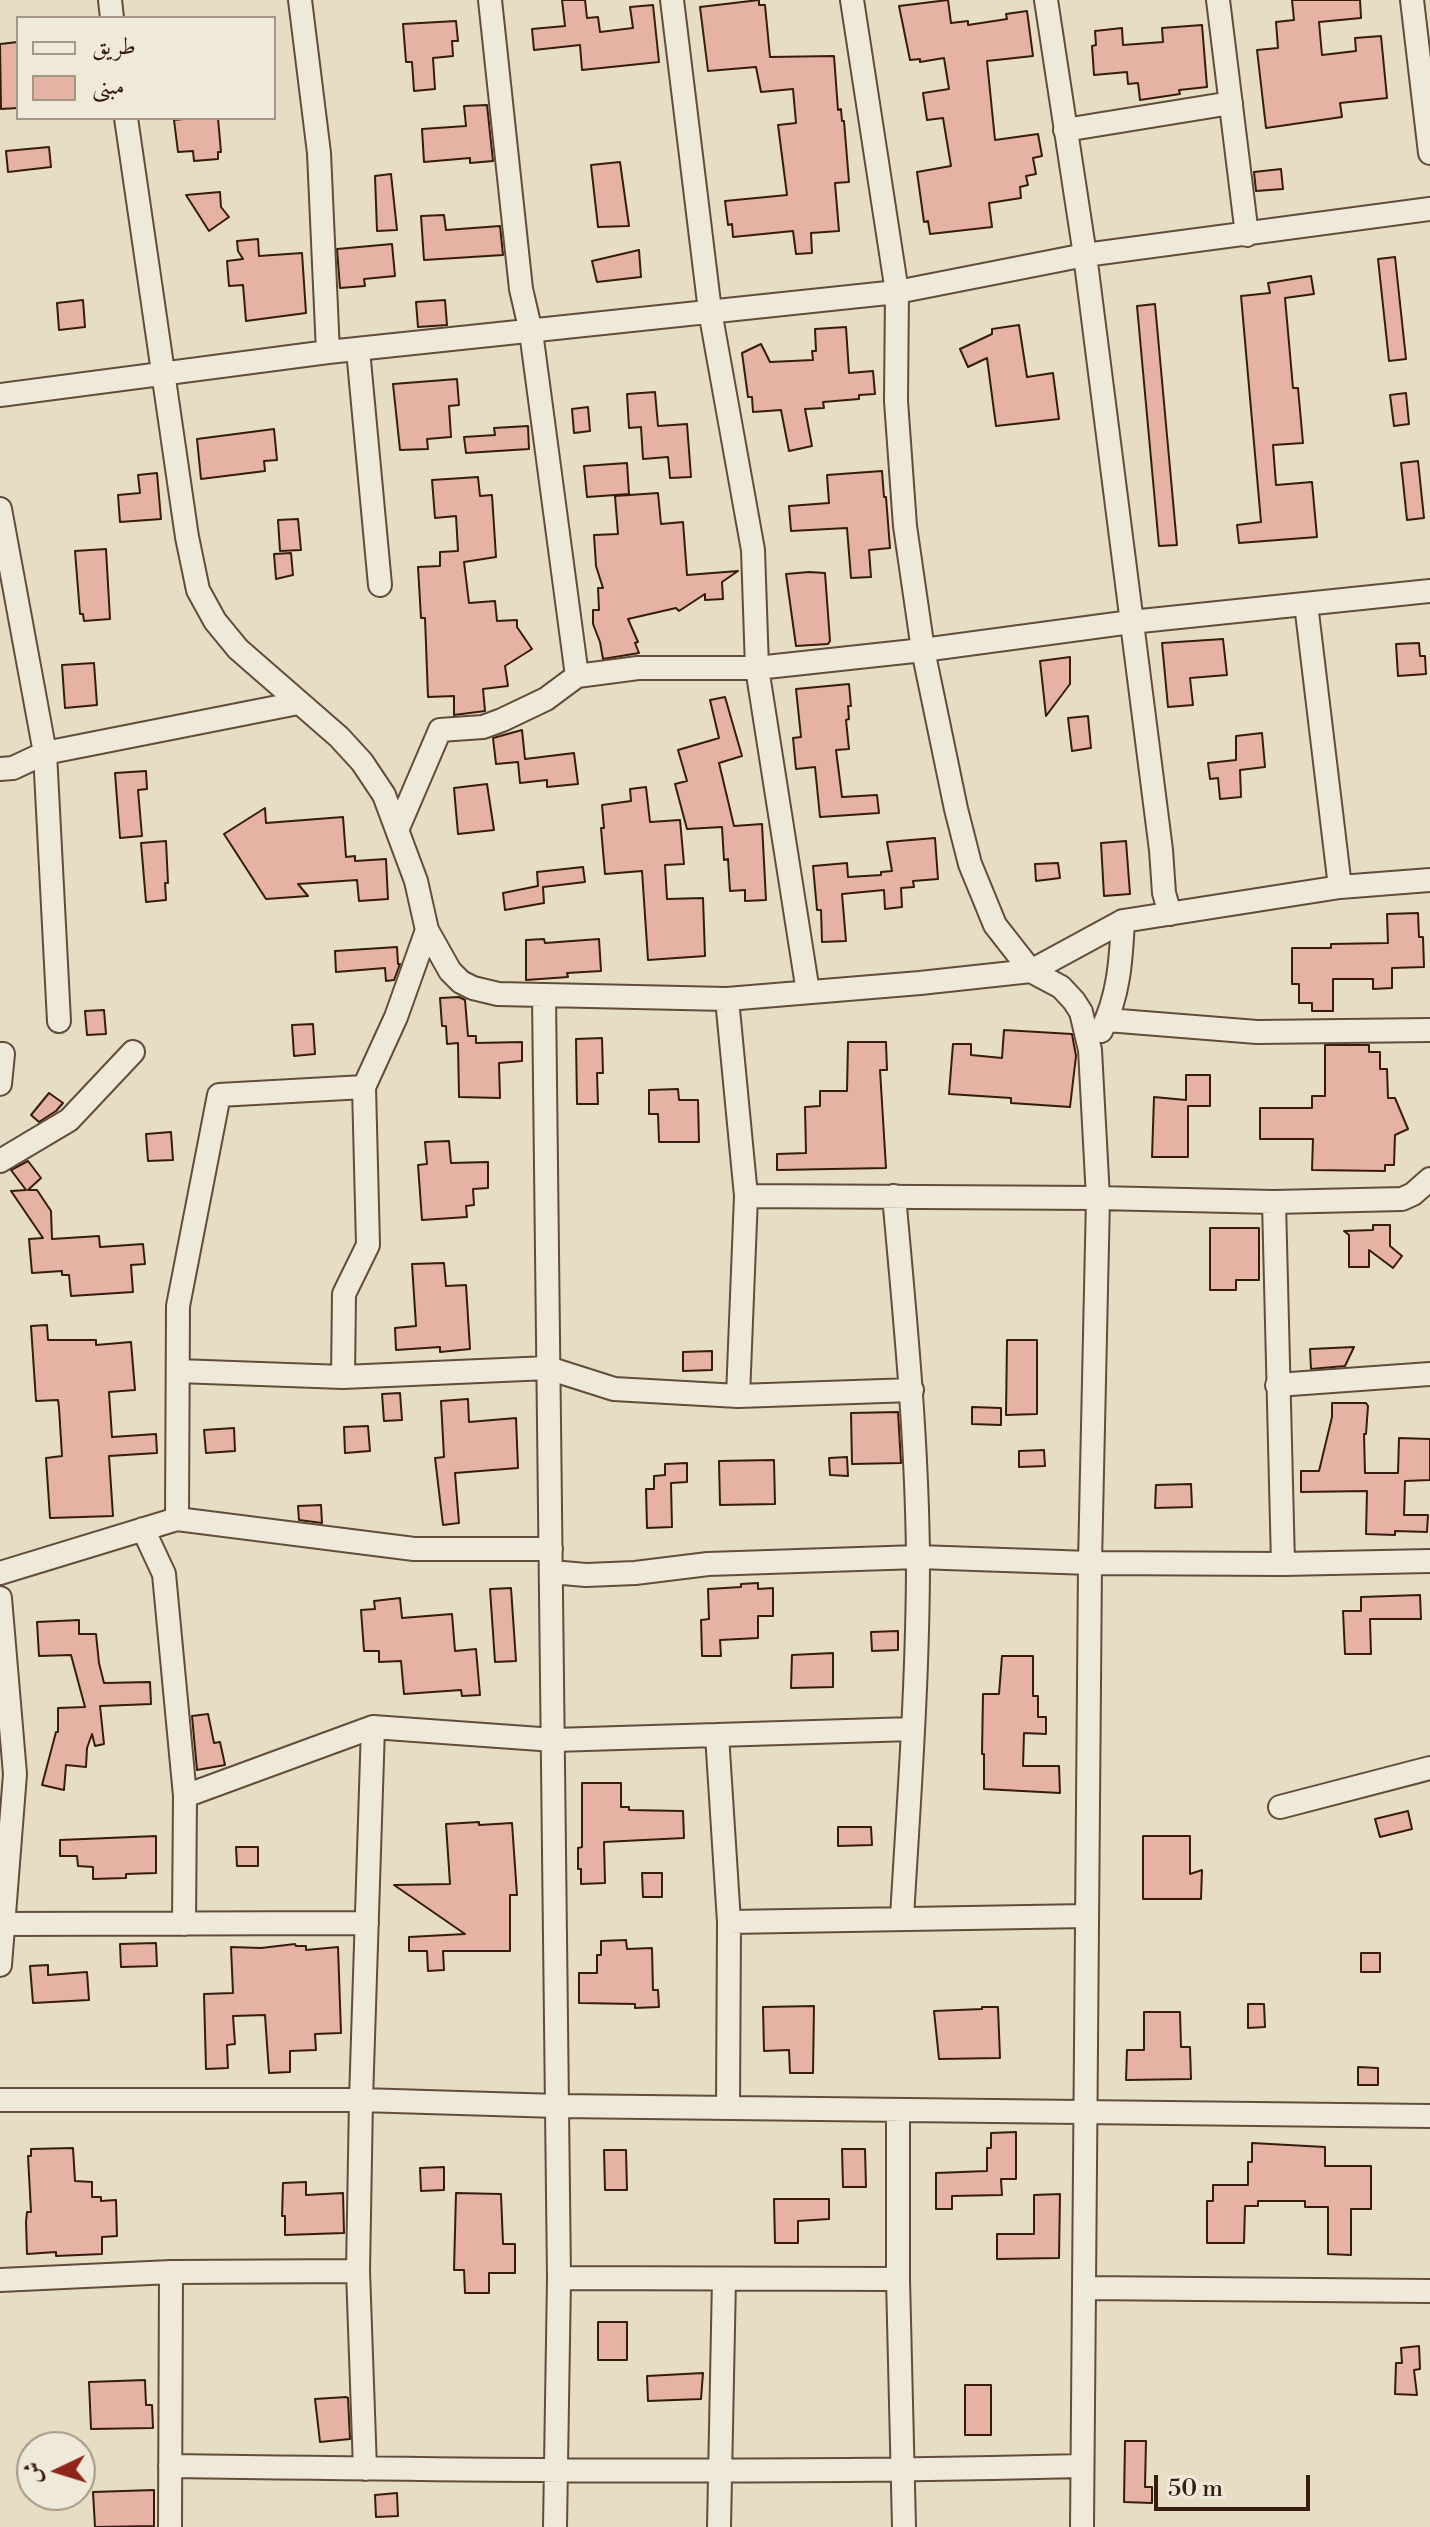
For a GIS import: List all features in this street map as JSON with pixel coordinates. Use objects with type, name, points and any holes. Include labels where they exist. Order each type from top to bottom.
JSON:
[{"type":"street","points":[[300,0],[319,153],[328,352]]},
{"type":"street","points":[[490,0],[521,289],[531,332],[577,676]]},
{"type":"street","points":[[672,0],[710,311],[753,550],[757,668],[808,992]]},
{"type":"street","points":[[852,0],[897,292],[896,401],[905,526],[923,650],[970,864],[995,925],[1031,971],[1061,987],[1074,1001],[1081,1012],[1090,1050],[1098,1198],[1090,1563],[1082,2527]]},
{"type":"street","points":[[1046,0],[1085,255],[1164,893],[1170,914]]},
{"type":"street","points":[[1218,0],[1247,235]]},
{"type":"street","points":[[1412,0],[1430,153]]},
{"type":"street","points":[[1065,130],[1231,103]]},
{"type":"street","points":[[126,120],[187,537],[198,590],[215,621],[238,649],[339,737],[362,762],[384,795],[398,828],[416,881],[427,930],[450,971],[461,982],[498,994],[727,999],[920,983],[1031,971],[1123,921],[1340,887],[1430,880]]},
{"type":"street","points":[[0,395],[328,352],[897,292],[1085,255],[1430,209]]},
{"type":"street","points":[[358,350],[380,585]]},
{"type":"street","points":[[0,509],[45,753],[59,1021]]},
{"type":"street","points":[[398,828],[440,730],[483,727],[502,720],[546,699],[577,676],[638,668],[757,668],[1131,622],[1430,591]]},
{"type":"street","points":[[1306,604],[1340,887]]},
{"type":"street","points":[[0,769],[13,768],[45,753],[298,703]]},
{"type":"street","points":[[1090,1050],[1107,1020],[1120,976],[1123,921]]},
{"type":"street","points":[[343,1377],[344,1294],[368,1245],[364,1087],[396,1017],[427,930]]},
{"type":"street","points":[[544,995],[558,2106],[555,2527]]},
{"type":"street","points":[[727,999],[746,1196],[738,1396]]},
{"type":"street","points":[[1107,1020],[1257,1032],[1430,1030]]},
{"type":"street","points":[[0,1161],[69,1120],[133,1052]]},
{"type":"street","points":[[0,1054],[3,1054],[0,1084]]},
{"type":"street","points":[[177,1519],[178,1306],[219,1095],[364,1087]]},
{"type":"street","points":[[746,1196],[1274,1202],[1402,1199],[1430,1179]]},
{"type":"street","points":[[894,1196],[912,1390],[918,1557],[917,1656],[902,1917]]},
{"type":"street","points":[[1274,1202],[1283,1564]]},
{"type":"street","points":[[178,1371],[343,1377],[548,1368],[614,1389],[738,1396],[912,1390]]},
{"type":"street","points":[[1277,1385],[1430,1374]]},
{"type":"street","points":[[0,1573],[177,1519],[414,1549],[551,1549]]},
{"type":"street","points":[[143,1529],[164,1574],[185,1796],[184,1924]]},
{"type":"street","points":[[551,1572],[586,1575],[635,1573],[708,1564],[918,1557],[1090,1563],[1430,1561]]},
{"type":"street","points":[[0,1598],[15,1774],[0,1965]]},
{"type":"street","points":[[185,1796],[373,1727],[554,1740],[912,1729]]},
{"type":"street","points":[[365,2469],[358,2271],[373,1727]]},
{"type":"street","points":[[717,1735],[729,1922],[728,2108]]},
{"type":"street","points":[[1280,1807],[1430,1768]]},
{"type":"street","points":[[729,1922],[1087,1916]]},
{"type":"street","points":[[2,1924],[367,1923]]},
{"type":"street","points":[[0,2100],[361,2100],[558,2106],[1430,2116]]},
{"type":"street","points":[[898,2110],[898,2279],[904,2527]]},
{"type":"street","points":[[0,2280],[171,2272],[358,2271]]},
{"type":"street","points":[[170,2527],[171,2272]]},
{"type":"street","points":[[559,2278],[898,2279]]},
{"type":"street","points":[[719,2527],[724,2279]]},
{"type":"street","points":[[1084,2288],[1430,2291]]},
{"type":"street","points":[[170,2466],[904,2471],[1082,2466]]},
{"type":"building","points":[[562,0],[585,0],[587,18],[598,17],[600,32],[633,28],[630,7],[653,5],[659,62],[582,70],[580,45],[534,50],[532,29],[565,26]]},
{"type":"building","points":[[759,0],[759,5],[765,5],[770,57],[834,56],[838,110],[841,109],[844,121],[849,182],[835,183],[839,231],[811,233],[812,253],[796,254],[793,231],[733,237],[732,224],[728,225],[725,201],[787,195],[778,125],[796,123],[793,89],[761,92],[756,67],[708,71],[700,7]]},
{"type":"building","points":[[948,0],[951,23],[968,21],[968,25],[1007,19],[1006,14],[1027,11],[1033,56],[987,61],[995,140],[1038,134],[1042,156],[1033,158],[1036,174],[1026,176],[1028,185],[1020,187],[1021,198],[989,203],[992,227],[930,234],[928,221],[924,222],[917,172],[951,166],[943,118],[927,120],[923,93],[949,89],[944,58],[920,62],[920,59],[910,60],[899,6]]},
{"type":"building","points":[[1292,0],[1360,0],[1361,18],[1319,22],[1322,55],[1356,51],[1355,38],[1381,36],[1387,98],[1340,103],[1342,117],[1266,128],[1257,50],[1278,48],[1276,22],[1294,20]]},
{"type":"building","points":[[456,21],[458,41],[452,41],[453,56],[433,58],[435,89],[414,91],[412,62],[406,62],[403,24]]},
{"type":"building","points":[[1202,25],[1207,87],[1140,100],[1138,83],[1128,84],[1127,72],[1094,75],[1092,46],[1096,45],[1095,31],[1122,28],[1123,45],[1163,42],[1162,28]]},
{"type":"building","points":[[16,42],[16,108],[1,109],[0,44]]},
{"type":"building","points":[[487,105],[493,161],[470,163],[470,158],[424,162],[422,129],[466,126],[464,106]]},
{"type":"building","points":[[174,120],[218,120],[221,152],[218,152],[218,159],[194,161],[193,151],[178,152]]},
{"type":"building","points":[[49,147],[51,167],[8,172],[6,151]]},
{"type":"building","points":[[620,162],[629,226],[598,227],[591,165]]},
{"type":"building","points":[[1281,169],[1283,189],[1256,191],[1254,172]]},
{"type":"building","points":[[391,174],[397,230],[377,231],[375,176]]},
{"type":"building","points":[[220,192],[221,207],[229,217],[209,231],[186,195]]},
{"type":"building","points":[[444,215],[446,230],[500,226],[503,255],[424,260],[421,216]]},
{"type":"building","points":[[258,239],[259,256],[302,253],[306,313],[246,321],[243,285],[229,286],[227,261],[243,259],[237,241]]},
{"type":"building","points":[[392,244],[395,276],[364,279],[365,286],[340,288],[337,249]]},
{"type":"building","points":[[639,250],[641,277],[597,282],[592,261]]},
{"type":"building","points":[[1395,257],[1406,359],[1389,361],[1378,259]]},
{"type":"building","points":[[1311,276],[1314,294],[1285,298],[1293,388],[1298,388],[1303,443],[1273,445],[1276,485],[1312,482],[1317,537],[1239,543],[1237,525],[1261,522],[1241,296],[1270,293],[1268,283]]},
{"type":"building","points":[[83,300],[85,327],[59,330],[57,303]]},
{"type":"building","points":[[445,300],[447,325],[418,327],[416,302]]},
{"type":"building","points":[[1155,304],[1177,545],[1159,546],[1137,306]]},
{"type":"building","points":[[1019,325],[1027,377],[1053,373],[1059,419],[996,426],[987,358],[968,367],[960,349],[992,334],[992,329]]},
{"type":"building","points":[[846,327],[849,373],[873,371],[875,394],[859,395],[859,399],[823,402],[824,408],[805,409],[812,446],[789,451],[781,410],[753,412],[742,353],[761,344],[770,362],[813,360],[812,351],[816,351],[815,329]]},
{"type":"building","points":[[457,379],[459,405],[449,406],[451,437],[427,439],[428,449],[400,450],[393,384]]},
{"type":"building","points":[[655,392],[658,426],[687,424],[691,477],[670,478],[668,457],[643,459],[641,427],[629,428],[627,394]]},
{"type":"building","points":[[1406,393],[1409,424],[1394,426],[1390,395]]},
{"type":"building","points":[[588,407],[590,431],[574,433],[572,409]]},
{"type":"building","points":[[528,426],[529,449],[466,453],[464,437],[495,435],[494,428]]},
{"type":"building","points":[[274,429],[277,460],[264,461],[265,471],[201,479],[197,439]]},
{"type":"building","points":[[1418,461],[1424,518],[1407,520],[1401,463]]},
{"type":"building","points":[[627,463],[629,494],[587,497],[584,466]]},
{"type":"building","points":[[882,471],[890,548],[869,550],[871,577],[851,578],[847,528],[791,531],[789,506],[829,503],[827,475]]},
{"type":"building","points":[[157,473],[161,519],[120,522],[118,495],[140,493],[138,475]]},
{"type":"building","points":[[478,477],[480,496],[492,495],[496,557],[464,562],[469,603],[495,601],[497,621],[517,620],[517,627],[532,649],[505,666],[508,686],[483,689],[485,711],[454,715],[454,696],[428,697],[425,618],[421,618],[418,567],[440,566],[440,552],[458,551],[456,516],[435,518],[432,480]]},
{"type":"building","points":[[658,493],[661,524],[683,522],[687,575],[738,571],[722,582],[723,599],[705,600],[705,594],[679,611],[676,608],[628,619],[638,642],[635,643],[639,653],[603,659],[593,624],[593,610],[599,610],[598,588],[603,588],[596,566],[594,535],[618,534],[615,496]]},
{"type":"building","points":[[298,519],[301,550],[280,551],[278,520]]},
{"type":"building","points":[[106,549],[110,619],[84,621],[83,614],[80,614],[75,551]]},
{"type":"building","points":[[291,553],[293,575],[276,579],[274,554]]},
{"type":"building","points":[[825,573],[830,641],[828,644],[796,646],[786,574]]},
{"type":"building","points":[[1223,639],[1227,675],[1190,678],[1193,705],[1168,707],[1162,643]]},
{"type":"building","points":[[1419,643],[1420,656],[1425,656],[1426,674],[1398,676],[1396,644]]},
{"type":"building","points":[[1070,657],[1070,684],[1046,716],[1040,661]]},
{"type":"building","points":[[94,663],[97,705],[65,708],[62,665]]},
{"type":"building","points":[[849,684],[851,706],[848,706],[849,719],[846,720],[849,749],[836,750],[842,797],[877,795],[879,813],[820,817],[815,767],[796,769],[793,738],[801,737],[796,689]]},
{"type":"building","points":[[725,697],[742,756],[719,763],[734,826],[762,824],[766,900],[745,901],[745,890],[730,891],[722,827],[687,829],[675,784],[687,781],[678,750],[719,738],[710,700]]},
{"type":"building","points":[[1088,716],[1091,748],[1072,751],[1068,718]]},
{"type":"building","points":[[522,730],[525,759],[574,753],[578,784],[547,787],[547,780],[520,783],[518,762],[496,764],[493,738]]},
{"type":"building","points":[[1262,733],[1265,767],[1240,770],[1241,797],[1220,799],[1218,778],[1210,779],[1208,763],[1236,760],[1236,736]]},
{"type":"building","points":[[146,771],[147,789],[138,790],[142,836],[120,838],[115,773]]},
{"type":"building","points":[[487,784],[494,830],[458,834],[454,788]]},
{"type":"building","points":[[646,787],[650,822],[680,820],[684,864],[665,865],[667,899],[703,898],[705,956],[648,960],[642,871],[605,874],[602,805],[631,801],[630,789]]},
{"type":"building","points":[[265,808],[266,823],[343,817],[346,857],[355,856],[355,861],[386,859],[388,899],[359,901],[357,880],[298,884],[308,896],[266,899],[224,834]]},
{"type":"building","points":[[935,838],[938,879],[913,881],[914,887],[901,888],[902,907],[885,909],[884,890],[842,894],[846,941],[822,942],[821,910],[817,910],[813,866],[847,863],[848,877],[881,875],[881,872],[892,871],[887,842]]},
{"type":"building","points":[[166,841],[166,900],[146,902],[141,843]]},
{"type":"building","points":[[1126,841],[1130,894],[1104,896],[1101,843]]},
{"type":"building","points":[[1058,863],[1060,878],[1036,881],[1035,864]]},
{"type":"building","points":[[583,867],[585,882],[543,887],[544,903],[505,910],[503,893],[538,886],[537,872]]},
{"type":"building","points":[[1418,913],[1424,967],[1392,968],[1392,988],[1373,989],[1373,979],[1333,979],[1333,1011],[1312,1011],[1312,1003],[1299,1003],[1299,984],[1292,984],[1292,948],[1388,943],[1387,914]]},
{"type":"building","points":[[544,939],[545,943],[599,939],[601,971],[526,980],[526,940]]},
{"type":"building","points":[[397,947],[400,964],[394,980],[386,981],[385,968],[336,972],[335,951]]},
{"type":"building","points":[[459,997],[465,1000],[468,1036],[476,1036],[476,1043],[522,1042],[522,1061],[499,1063],[500,1098],[459,1097],[458,1043],[447,1044],[440,998]]},
{"type":"building","points":[[104,1010],[106,1034],[87,1035],[85,1011]]},
{"type":"building","points":[[313,1024],[315,1054],[294,1056],[292,1025]]},
{"type":"building","points":[[1004,1030],[1072,1034],[1076,1056],[1070,1107],[1011,1103],[1011,1098],[949,1094],[953,1044],[971,1044],[971,1055],[1002,1058]]},
{"type":"building","points":[[602,1038],[603,1073],[597,1073],[598,1104],[577,1104],[576,1039]]},
{"type":"building","points":[[848,1042],[886,1042],[887,1070],[880,1070],[886,1168],[777,1170],[777,1154],[806,1153],[805,1107],[820,1106],[820,1091],[847,1091]]},
{"type":"building","points":[[1325,1045],[1369,1045],[1369,1052],[1380,1052],[1380,1069],[1387,1069],[1388,1098],[1395,1098],[1408,1129],[1395,1135],[1394,1165],[1385,1165],[1385,1171],[1312,1170],[1313,1139],[1260,1139],[1260,1108],[1312,1108],[1312,1096],[1325,1096]]},
{"type":"building","points":[[1186,1075],[1210,1075],[1210,1106],[1188,1106],[1188,1157],[1152,1157],[1154,1097],[1186,1100]]},
{"type":"building","points":[[678,1089],[679,1100],[698,1100],[699,1142],[659,1142],[658,1114],[649,1114],[649,1090]]},
{"type":"building","points":[[49,1093],[63,1103],[39,1122],[31,1115]]},
{"type":"building","points":[[171,1132],[173,1160],[148,1161],[146,1134]]},
{"type":"building","points":[[449,1141],[451,1163],[488,1162],[488,1188],[473,1189],[474,1205],[466,1206],[467,1217],[422,1220],[418,1165],[427,1164],[425,1142]]},
{"type":"building","points":[[28,1161],[41,1178],[28,1190],[37,1190],[51,1211],[52,1239],[99,1236],[100,1247],[143,1244],[145,1264],[131,1265],[133,1292],[71,1296],[69,1275],[62,1275],[62,1271],[32,1273],[29,1239],[43,1238],[11,1191],[26,1190],[11,1170]]},
{"type":"building","points":[[1373,1225],[1390,1225],[1390,1246],[1402,1256],[1393,1268],[1369,1250],[1369,1267],[1349,1267],[1349,1235],[1344,1231],[1373,1230]]},
{"type":"building","points":[[1210,1228],[1259,1228],[1259,1280],[1236,1280],[1236,1290],[1210,1290]]},
{"type":"building","points":[[444,1263],[446,1286],[466,1285],[470,1349],[440,1352],[440,1347],[396,1350],[395,1328],[416,1326],[412,1264]]},
{"type":"building","points":[[47,1325],[48,1340],[96,1340],[96,1345],[131,1342],[135,1390],[109,1392],[112,1437],[156,1434],[157,1453],[109,1456],[113,1516],[50,1518],[46,1458],[62,1456],[59,1408],[58,1400],[36,1401],[31,1326]]},
{"type":"building","points":[[1007,1340],[1037,1340],[1037,1414],[1006,1415]]},
{"type":"building","points":[[1354,1347],[1345,1366],[1311,1369],[1310,1349]]},
{"type":"building","points":[[712,1351],[712,1370],[683,1371],[683,1352]]},
{"type":"building","points":[[400,1393],[402,1420],[384,1421],[382,1394]]},
{"type":"building","points":[[468,1399],[469,1422],[516,1418],[518,1468],[455,1473],[459,1523],[443,1525],[435,1458],[444,1457],[441,1401]]},
{"type":"building","points":[[1332,1403],[1366,1403],[1368,1406],[1364,1434],[1365,1473],[1398,1473],[1399,1438],[1430,1439],[1430,1480],[1405,1481],[1404,1515],[1428,1515],[1427,1532],[1366,1534],[1367,1491],[1301,1492],[1301,1471],[1319,1471],[1332,1417]]},
{"type":"building","points":[[972,1407],[1001,1408],[1001,1425],[972,1424]]},
{"type":"building","points":[[898,1412],[901,1463],[852,1464],[851,1413]]},
{"type":"building","points":[[368,1426],[370,1451],[345,1453],[344,1427]]},
{"type":"building","points":[[234,1428],[235,1451],[206,1453],[204,1430]]},
{"type":"building","points":[[1044,1450],[1045,1466],[1019,1467],[1019,1451]]},
{"type":"building","points":[[847,1457],[848,1476],[830,1475],[829,1458]]},
{"type":"building","points":[[774,1460],[775,1504],[720,1505],[719,1461]]},
{"type":"building","points":[[687,1463],[687,1482],[671,1483],[672,1527],[647,1528],[646,1489],[654,1489],[654,1476],[665,1475],[665,1464]]},
{"type":"building","points":[[1191,1484],[1192,1507],[1155,1508],[1156,1485]]},
{"type":"building","points":[[321,1505],[322,1523],[299,1520],[298,1506]]},
{"type":"building","points":[[758,1583],[758,1589],[773,1588],[773,1616],[758,1616],[758,1638],[720,1640],[721,1656],[702,1656],[701,1620],[709,1619],[708,1589]]},
{"type":"building","points":[[511,1588],[516,1661],[495,1662],[490,1589]]},
{"type":"building","points":[[1420,1595],[1421,1619],[1370,1619],[1371,1654],[1345,1654],[1343,1611],[1361,1611],[1361,1597]]},
{"type":"building","points":[[400,1598],[402,1618],[452,1614],[455,1651],[476,1649],[480,1695],[462,1696],[461,1690],[404,1694],[401,1661],[379,1662],[379,1651],[364,1651],[361,1610],[375,1609],[374,1601]]},
{"type":"building","points":[[79,1620],[79,1634],[96,1634],[104,1683],[150,1682],[151,1704],[100,1706],[104,1744],[95,1746],[92,1734],[87,1748],[86,1767],[66,1765],[64,1790],[42,1785],[58,1732],[58,1708],[85,1707],[71,1655],[39,1656],[37,1622]]},
{"type":"building","points":[[898,1631],[898,1650],[872,1651],[871,1632]]},
{"type":"building","points":[[833,1653],[833,1687],[791,1688],[792,1655]]},
{"type":"building","points":[[1002,1656],[1033,1656],[1033,1696],[1038,1696],[1038,1717],[1046,1717],[1046,1734],[1024,1733],[1023,1766],[1059,1766],[1060,1793],[984,1789],[983,1694],[999,1694]]},
{"type":"building","points":[[208,1714],[214,1743],[220,1742],[225,1765],[197,1770],[192,1716]]},
{"type":"building","points":[[582,1783],[621,1783],[621,1807],[629,1807],[629,1810],[683,1811],[684,1838],[604,1842],[605,1883],[581,1884],[578,1848],[582,1847]]},
{"type":"building","points":[[1408,1811],[1412,1829],[1380,1837],[1375,1819]]},
{"type":"building","points":[[479,1822],[479,1825],[512,1823],[517,1895],[510,1895],[510,1951],[443,1951],[444,1970],[428,1971],[427,1951],[409,1951],[409,1937],[465,1934],[394,1885],[450,1884],[446,1824]]},
{"type":"building","points":[[838,1827],[871,1827],[872,1845],[838,1846]]},
{"type":"building","points":[[156,1836],[156,1873],[93,1879],[93,1867],[78,1866],[77,1856],[60,1856],[60,1840]]},
{"type":"building","points":[[1143,1836],[1190,1836],[1190,1874],[1202,1870],[1201,1899],[1143,1899]]},
{"type":"building","points":[[236,1847],[258,1847],[258,1866],[237,1866]]},
{"type":"building","points":[[642,1873],[662,1873],[662,1897],[643,1897]]},
{"type":"building","points":[[626,1940],[627,1949],[652,1948],[653,1990],[658,1990],[659,2007],[579,2003],[579,1973],[597,1973],[601,1941]]},
{"type":"building","points":[[156,1943],[157,1966],[121,1967],[120,1944]]},
{"type":"building","points":[[295,1944],[306,1946],[306,1950],[338,1947],[341,2033],[315,2034],[316,2050],[290,2051],[290,2072],[269,2073],[265,2015],[233,2016],[235,2044],[227,2045],[228,2068],[206,2069],[204,1994],[233,1993],[231,1947],[261,1948]]},
{"type":"building","points":[[1361,1953],[1380,1953],[1380,1972],[1361,1972]]},
{"type":"building","points":[[48,1965],[48,1975],[87,1972],[89,2000],[33,2003],[30,1966]]},
{"type":"building","points":[[1248,2004],[1264,2004],[1265,2027],[1248,2028]]},
{"type":"building","points":[[814,2006],[813,2073],[790,2073],[789,2050],[764,2051],[763,2007]]},
{"type":"building","points":[[998,2007],[1000,2058],[939,2059],[934,2011]]},
{"type":"building","points":[[1144,2012],[1180,2012],[1181,2047],[1190,2047],[1191,2079],[1126,2080],[1127,2050],[1144,2050]]},
{"type":"building","points":[[1358,2067],[1378,2068],[1378,2085],[1358,2085]]},
{"type":"building","points":[[1016,2132],[1016,2179],[1001,2179],[1002,2195],[952,2196],[952,2209],[936,2209],[936,2173],[987,2171],[987,2148],[991,2148],[991,2133]]},
{"type":"building","points":[[1252,2143],[1325,2147],[1325,2166],[1371,2166],[1371,2209],[1351,2209],[1351,2255],[1328,2254],[1328,2207],[1305,2207],[1305,2201],[1258,2201],[1258,2206],[1245,2206],[1244,2243],[1207,2243],[1207,2201],[1213,2201],[1213,2185],[1248,2185]]},
{"type":"building","points":[[73,2148],[75,2181],[92,2182],[92,2197],[101,2197],[101,2201],[116,2200],[117,2236],[102,2237],[102,2254],[27,2254],[26,2222],[27,2212],[31,2212],[28,2156],[31,2156],[31,2149]]},
{"type":"building","points":[[842,2149],[865,2149],[866,2187],[843,2187]]},
{"type":"building","points":[[604,2150],[626,2150],[627,2190],[605,2190]]},
{"type":"building","points":[[444,2167],[444,2190],[421,2191],[420,2168]]},
{"type":"building","points":[[306,2182],[306,2195],[343,2193],[344,2233],[285,2235],[283,2183]]},
{"type":"building","points":[[456,2193],[501,2194],[503,2244],[515,2244],[515,2273],[489,2273],[489,2293],[465,2293],[464,2270],[454,2270]]},
{"type":"building","points":[[1060,2194],[1059,2258],[997,2259],[997,2234],[1034,2234],[1034,2195]]},
{"type":"building","points":[[774,2199],[829,2199],[829,2219],[798,2221],[798,2243],[775,2243]]},
{"type":"building","points":[[598,2322],[627,2322],[627,2360],[598,2360]]},
{"type":"building","points":[[1419,2346],[1420,2369],[1414,2370],[1417,2395],[1395,2394],[1396,2363],[1402,2363],[1401,2348]]},
{"type":"building","points":[[703,2373],[701,2399],[648,2401],[647,2376]]},
{"type":"building","points":[[145,2380],[146,2405],[152,2405],[153,2428],[91,2429],[89,2382]]},
{"type":"building","points":[[965,2385],[991,2385],[991,2435],[965,2435]]},
{"type":"building","points":[[346,2397],[350,2439],[320,2442],[315,2399]]},
{"type":"building","points":[[1125,2441],[1146,2441],[1145,2487],[1152,2487],[1152,2503],[1124,2502]]},
{"type":"building","points":[[154,2490],[154,2526],[95,2527],[96,2492]]},
{"type":"building","points":[[397,2493],[398,2516],[376,2517],[375,2495]]}]
